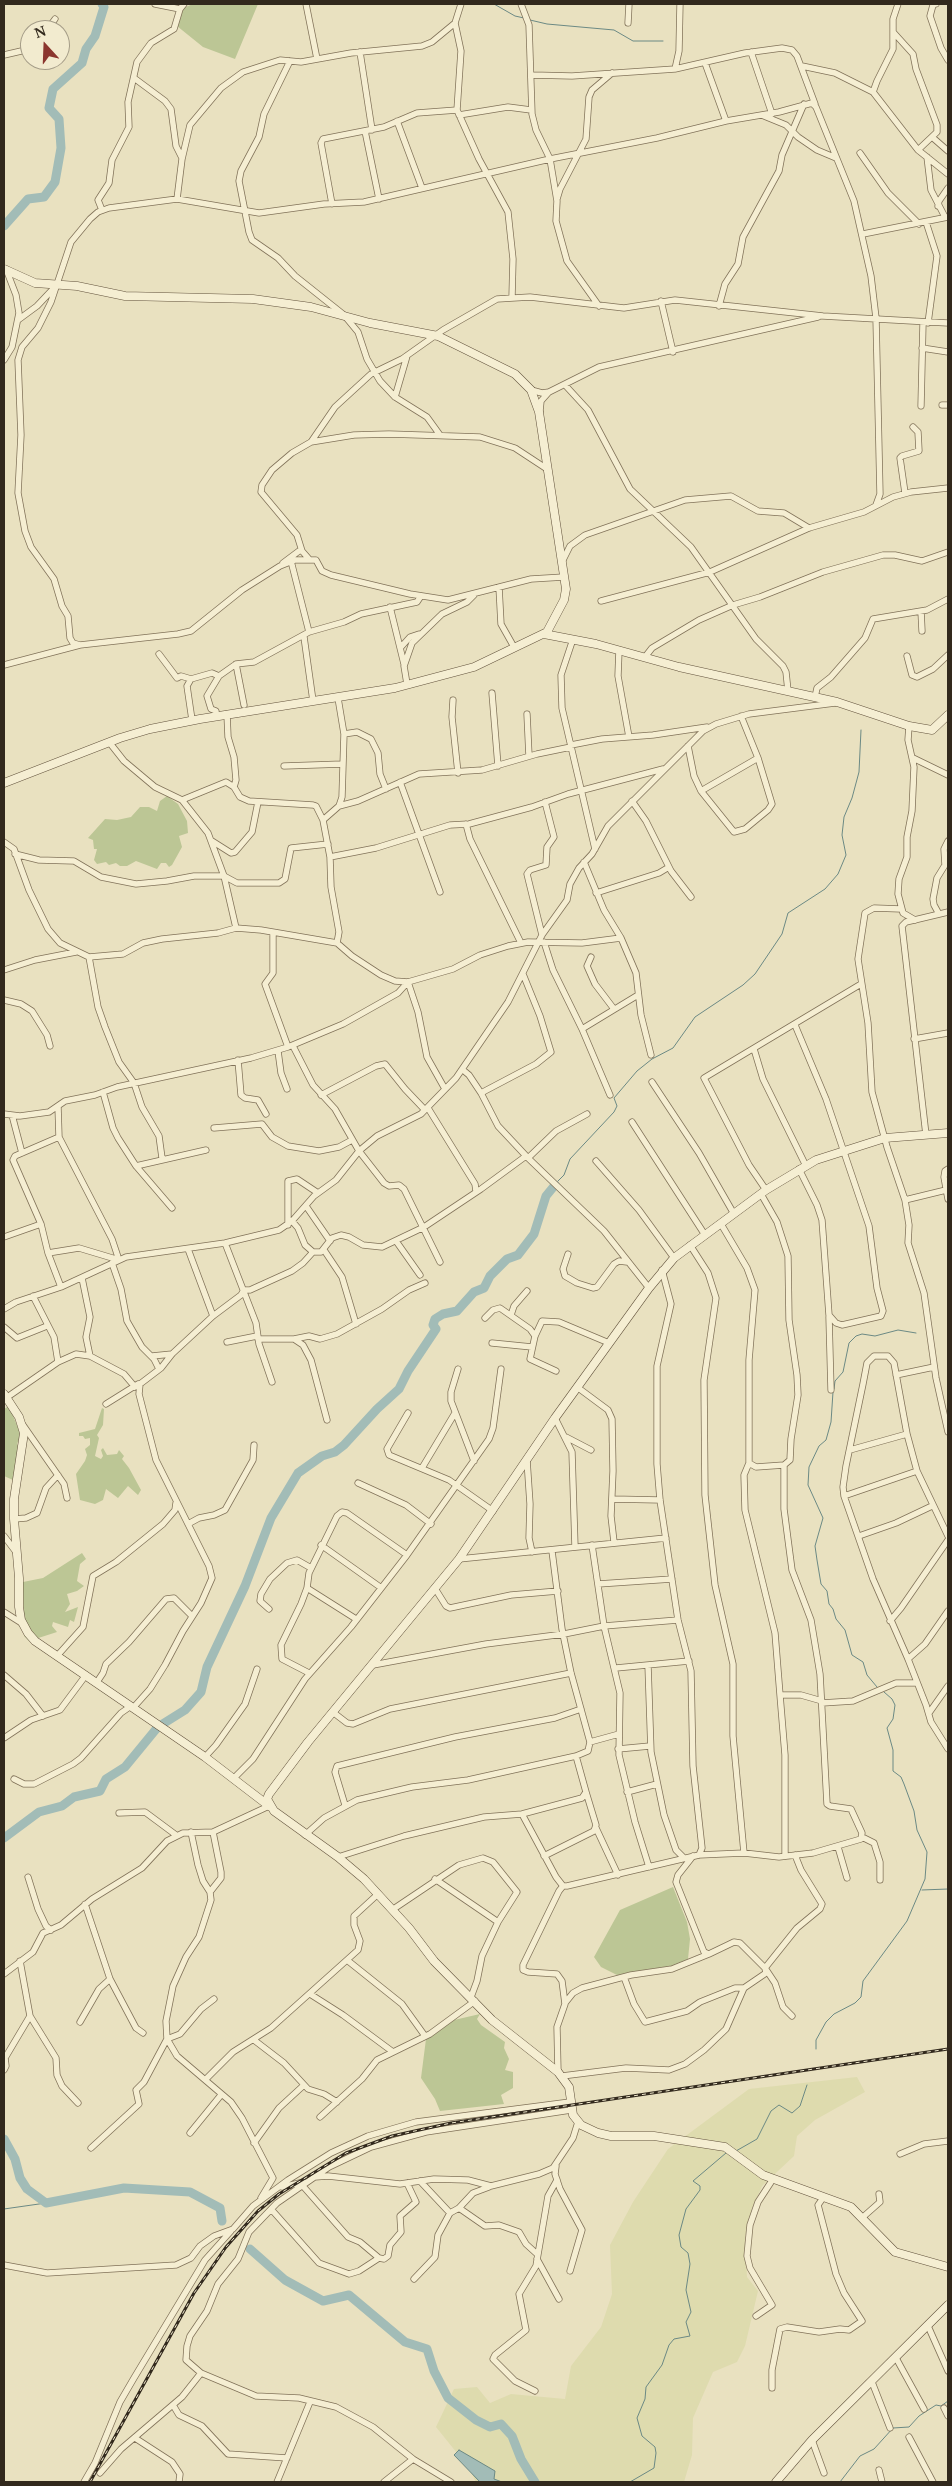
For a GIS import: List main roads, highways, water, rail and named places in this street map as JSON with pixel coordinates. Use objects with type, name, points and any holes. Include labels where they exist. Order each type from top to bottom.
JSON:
[{"type":"water","points":[[459,2450],[495,2471],[494,2479],[502,2482],[480,2482],[454,2455]]},
{"type":"waterway","points":[[4,226],[28,199],[44,197],[55,182],[61,148],[59,119],[49,108],[53,89],[82,63],[86,49],[95,36],[104,7],[102,4]]},
{"type":"waterway","points":[[494,4],[515,16],[524,18]]},
{"type":"waterway","points":[[530,20],[547,24],[614,30],[633,41],[663,41]]},
{"type":"waterway","points":[[557,1182],[564,1175],[570,1159],[614,1112],[617,1106],[614,1098],[637,1071],[652,1059],[673,1048],[695,1017],[743,985],[755,974],[782,934],[788,913],[825,889],[838,874],[846,855],[842,835],[844,817],[852,798],[859,772],[861,730]]},
{"type":"waterway","points":[[161,1725],[185,1710],[201,1692],[207,1667],[245,1586],[271,1518],[298,1473],[322,1456],[335,1452],[344,1445],[377,1409],[399,1389],[408,1371],[436,1329],[433,1325],[435,1319],[443,1314],[457,1311],[474,1292],[484,1288],[490,1276],[507,1259],[518,1255],[534,1234],[546,1196],[555,1185]]},
{"type":"waterway","points":[[834,1389],[835,1381],[843,1372],[849,1343],[856,1336],[862,1334],[875,1336],[898,1330],[916,1333]]},
{"type":"waterway","points":[[833,1392],[831,1422],[826,1440],[819,1446],[809,1467],[808,1485],[823,1518],[815,1546],[817,1560],[821,1584],[827,1591],[829,1604],[833,1609],[836,1619],[845,1630],[852,1655],[863,1662],[867,1675],[877,1687]]},
{"type":"waterway","points":[[816,2049],[816,2040],[826,2022],[834,2014],[855,2003],[861,1997],[863,1981],[907,1921],[925,1879],[927,1852],[917,1830],[914,1811],[904,1784],[901,1777],[893,1771],[893,1750],[887,1728],[893,1719],[895,1705],[892,1699],[884,1692]]},
{"type":"waterway","points":[[4,1838],[39,1812],[62,1806],[74,1797],[100,1791],[106,1779],[125,1767],[157,1728]]},
{"type":"waterway","points":[[922,1890],[948,1889]]},
{"type":"waterway","points":[[736,2151],[757,2139],[771,2111],[779,2105],[792,2113],[800,2106],[807,2085]]},
{"type":"waterway","points":[[4,2139],[15,2159],[20,2178],[27,2189],[46,2203],[124,2188],[190,2192],[220,2208],[222,2221]]},
{"type":"waterway","points":[[630,2482],[654,2468],[655,2447],[642,2436],[637,2418],[645,2399],[646,2387],[662,2365],[669,2345],[674,2339],[690,2336],[686,2322],[691,2312],[686,2290],[690,2264],[688,2253],[681,2247],[679,2235],[686,2209],[700,2190],[700,2186],[693,2181],[726,2153]]},
{"type":"waterway","points":[[4,2209],[46,2203]]},
{"type":"waterway","points":[[250,2249],[285,2280],[323,2301],[349,2295],[405,2342],[427,2349],[434,2371],[448,2398],[476,2420],[490,2427],[501,2424],[512,2436],[521,2459],[535,2482]]},
{"type":"waterway","points":[[840,2482],[860,2456],[874,2449],[893,2428],[909,2427],[919,2416],[936,2405],[941,2406],[948,2401]]},
{"type":"railway","points":[[90,2482],[194,2293],[226,2247],[258,2211],[279,2194],[346,2153],[392,2136],[451,2123],[948,2049]]}]
